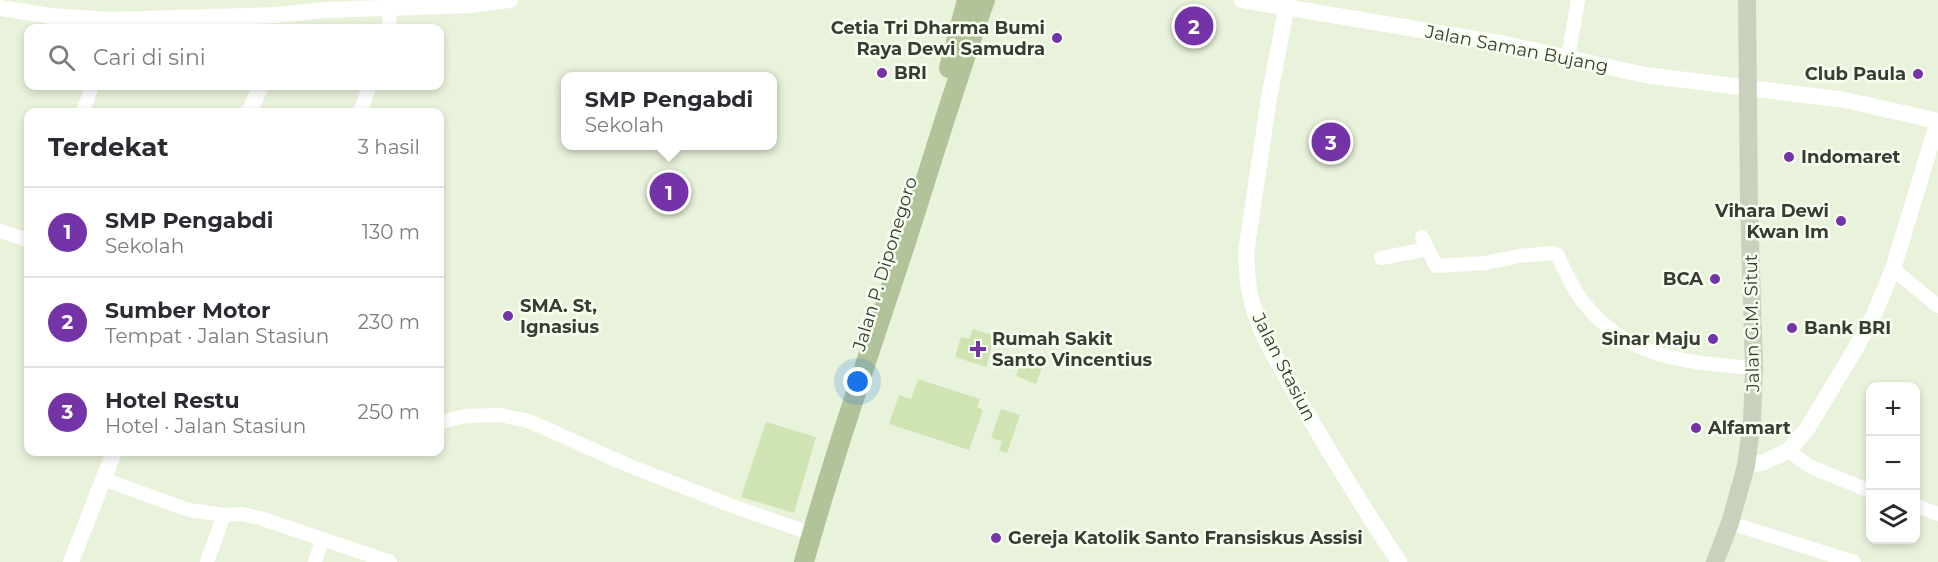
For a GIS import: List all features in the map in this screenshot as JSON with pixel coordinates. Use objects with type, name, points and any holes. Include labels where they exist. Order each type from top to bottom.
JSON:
[{"type":"main road","name":"Jalan G.M. Situt","points":[[1715,562],[1730,523],[1746,466],[1752,421],[1754,368],[1747,0]]},
{"type":"main road","name":"Jalan P. Diponegoro","points":[[791,562],[920,150],[948,70],[982,1]]},
{"type":"main road","name":"Jalan P. Diponegoro","points":[[804,562],[860,377],[982,1]]},
{"type":"street","points":[[0,8],[109,24],[277,22],[325,5],[390,7],[470,5],[510,0]]},
{"type":"street","name":"Jalan Saman Bujang","points":[[1242,0],[1287,4],[1505,44],[1646,75],[1747,89],[1845,99],[1938,121]]},
{"type":"street","points":[[1568,58],[1578,0]]},
{"type":"street","name":"Jalan Stasiun","points":[[1287,4],[1269,98],[1247,246],[1246,275],[1250,297],[1258,324],[1311,420],[1344,477],[1399,562]]},
{"type":"street","points":[[389,24],[390,7]]},
{"type":"street","points":[[84,108],[91,90]]},
{"type":"street","points":[[251,108],[259,90]]},
{"type":"street","points":[[362,108],[368,90]]},
{"type":"street","points":[[1746,466],[1764,462],[1788,451],[1807,429],[1873,316],[1893,269],[1938,121]]},
{"type":"street","points":[[0,231],[24,239]]},
{"type":"street","points":[[1381,258],[1425,243],[1436,266],[1486,263],[1519,256],[1557,254],[1570,282],[1584,302],[1614,334],[1653,354],[1754,368]]},
{"type":"street","points":[[1893,269],[1938,306]]},
{"type":"street","points":[[444,421],[465,416],[500,415],[529,421],[625,464],[801,530]]},
{"type":"street","points":[[1788,451],[1811,467],[1868,490]]},
{"type":"street","points":[[71,562],[112,456]]},
{"type":"street","points":[[103,479],[189,510],[242,514],[260,518],[390,562]]},
{"type":"street","points":[[1920,507],[1938,514]]},
{"type":"street","points":[[207,562],[224,514]]},
{"type":"street","points":[[1730,523],[1854,562]]},
{"type":"street","points":[[315,562],[322,540]]},
{"type":"green space","points":[[973,329],[995,336],[986,367],[955,357],[961,337],[969,339]]},
{"type":"green space","points":[[1024,355],[1044,363],[1036,384],[1016,376]]},
{"type":"green space","points":[[918,379],[980,399],[977,407],[983,410],[969,450],[889,424],[899,395],[911,399]]},
{"type":"green space","points":[[1001,409],[1020,415],[1007,453],[999,451],[1002,441],[991,438]]},
{"type":"green space","points":[[766,422],[816,437],[794,513],[741,497]]},
{"type":"place","name":"Sumber Motor","points":[[1194,26]]},
{"type":"place","name":"Cetia Tri Dharma Bumi Raya Dewi Samudra","points":[[1057,38]]},
{"type":"place","name":"BRI","points":[[882,73]]},
{"type":"place","name":"Club Paula","points":[[1918,74]]},
{"type":"place","name":"Hotel Restu","points":[[1331,142]]},
{"type":"place","name":"Indomaret","points":[[1789,157]]},
{"type":"place","name":"SMP Pengabdi","points":[[669,192]]},
{"type":"place","name":"Vihara Dewi Kwan Im","points":[[1841,221]]},
{"type":"place","name":"BCA","points":[[1715,279]]},
{"type":"place","name":"SMA. St, Ignasius","points":[[508,316]]},
{"type":"place","name":"Bank BRI","points":[[1792,328]]},
{"type":"place","name":"Sinar Maju","points":[[1713,339]]},
{"type":"place","name":"Rumah Sakit Santo Vincentius","points":[[978,349]]},
{"type":"place","name":"Alfamart","points":[[1696,428]]},
{"type":"place","name":"Gereja Katolik Santo Fransiskus Assisi","points":[[996,538]]}]
